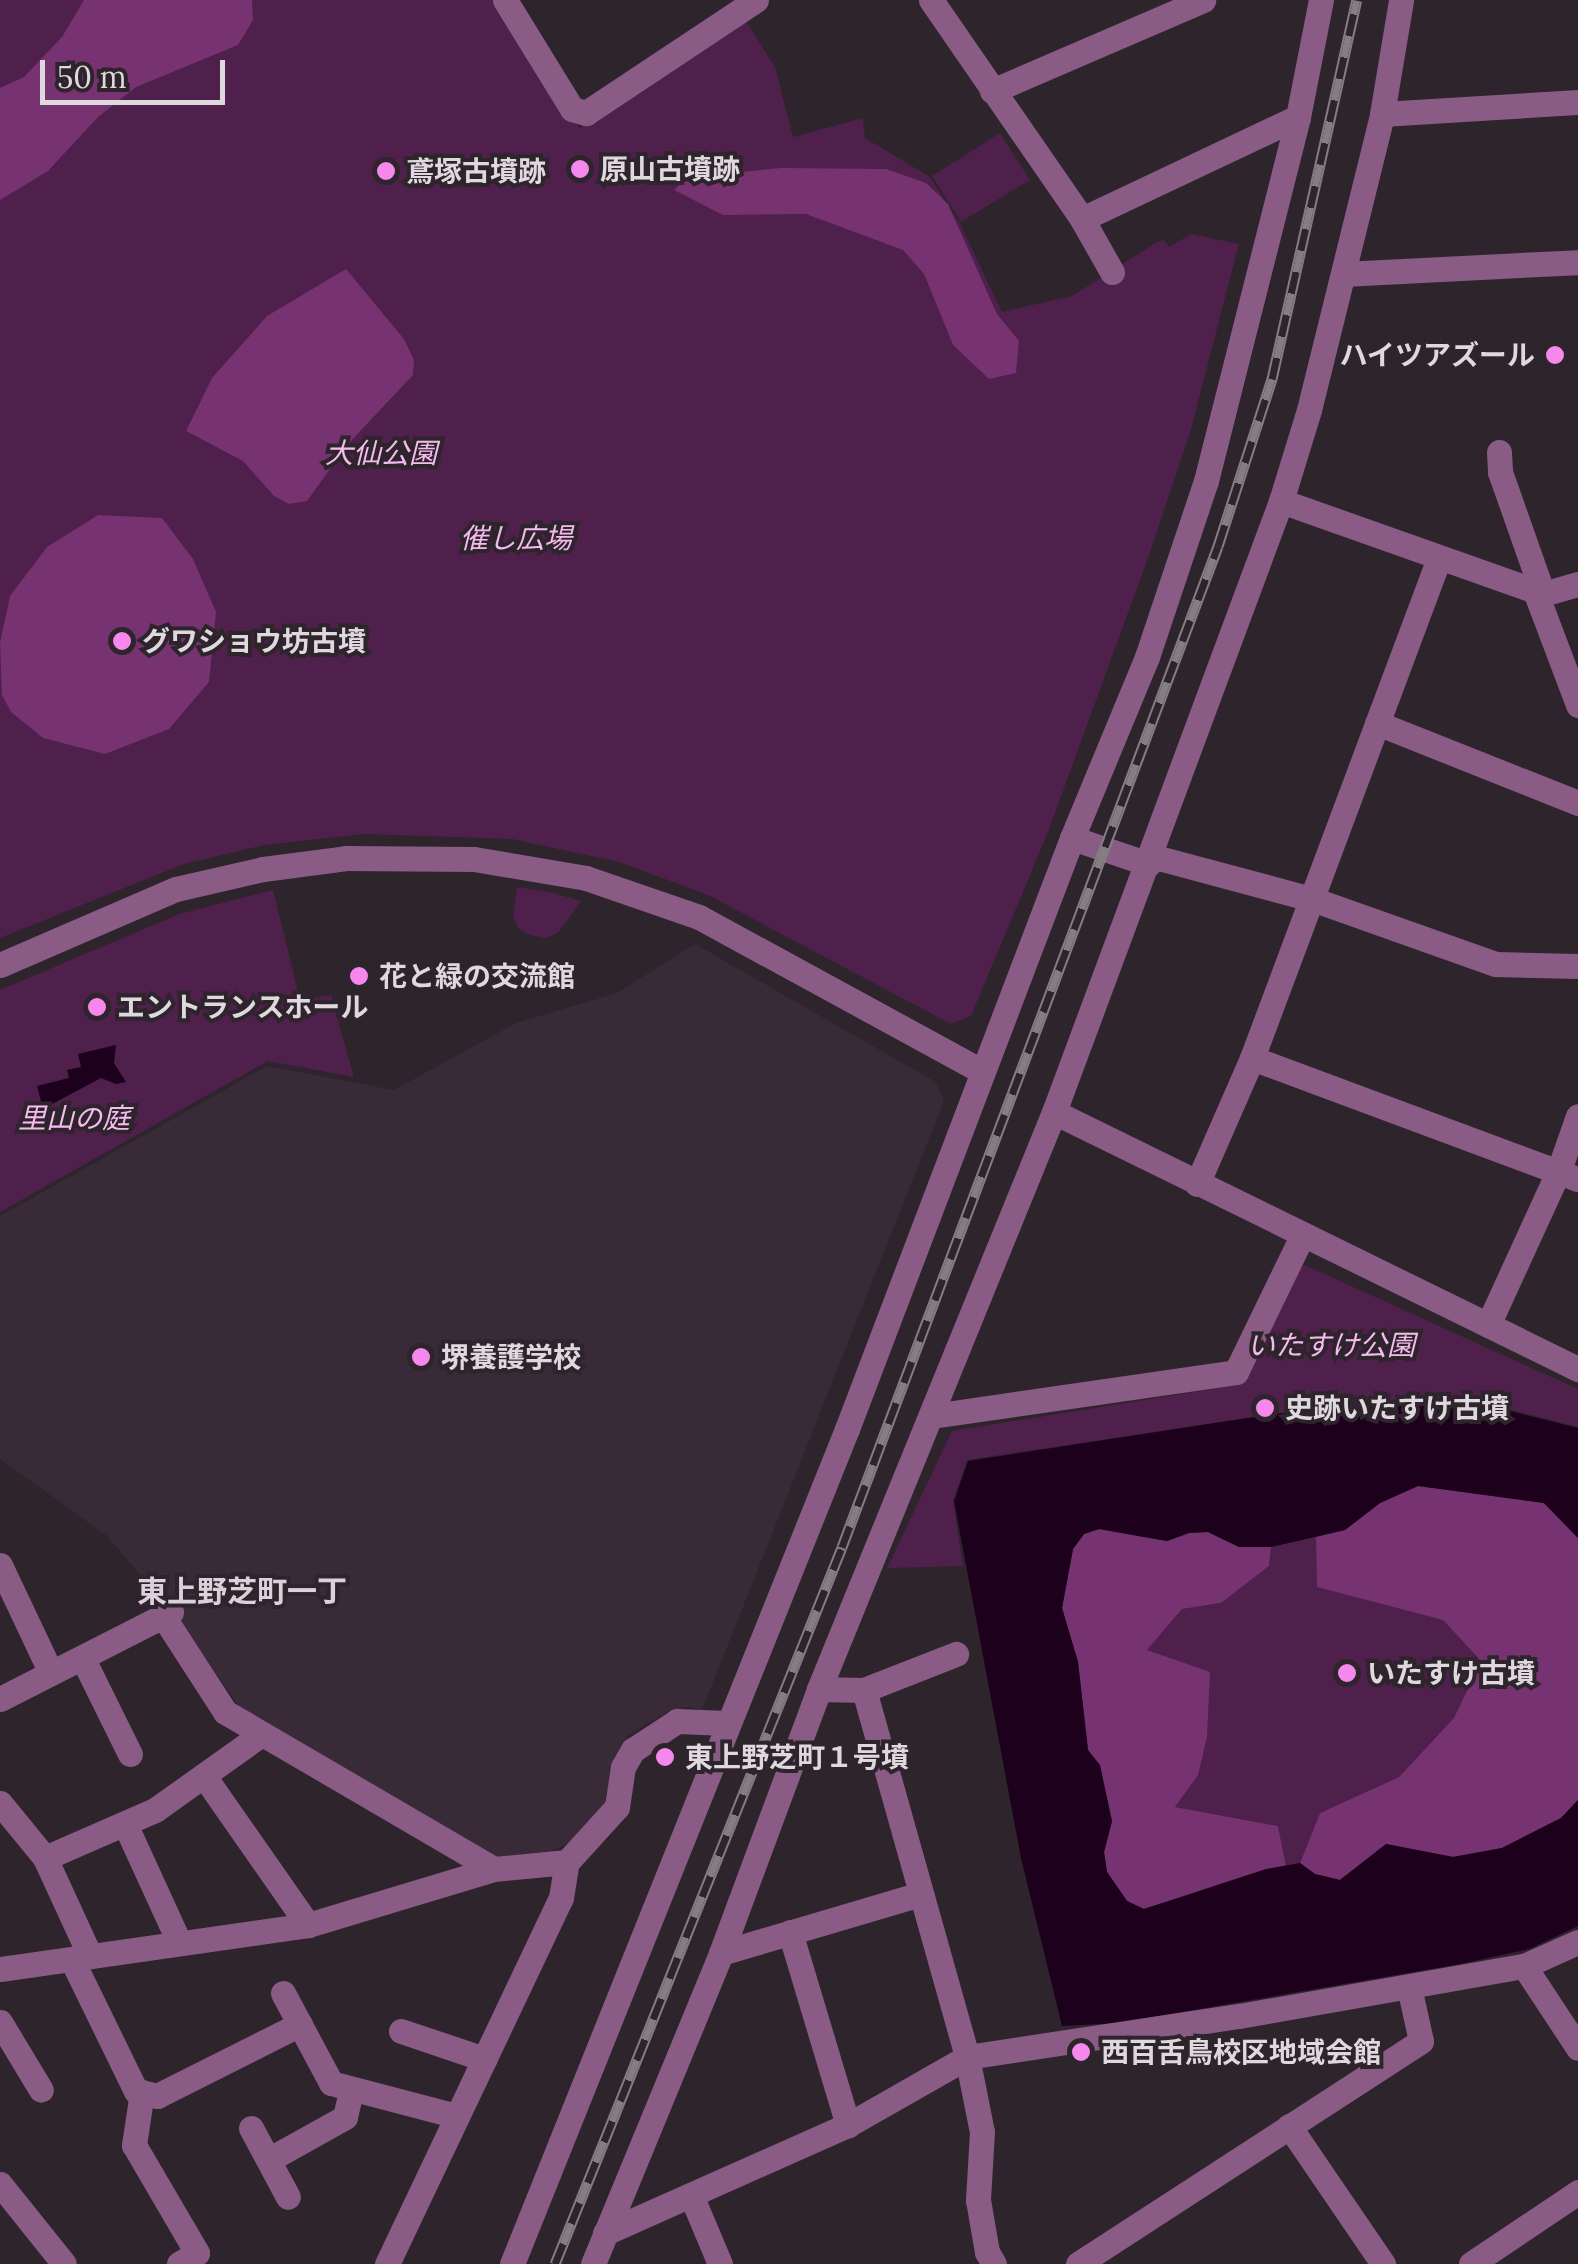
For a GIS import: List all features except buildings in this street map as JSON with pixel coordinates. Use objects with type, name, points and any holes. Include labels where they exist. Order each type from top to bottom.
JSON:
[{"type":"street","points":[[505,0],[572,109],[586,113],[756,0]]},
{"type":"street","points":[[931,0],[1082,219],[1112,272]]},
{"type":"street","points":[[992,91],[1203,0]]},
{"type":"street","points":[[512,2264],[846,1429],[981,1070],[1147,657],[1206,481],[1298,117],[1321,0]]},
{"type":"street","points":[[593,2264],[721,1952],[818,1689],[1054,1112],[1281,501],[1309,410],[1382,114],[1401,0]]},
{"type":"street","points":[[1382,114],[1578,102]]},
{"type":"street","points":[[1082,219],[1298,117]]},
{"type":"street","points":[[1343,274],[1578,262]]},
{"type":"street","points":[[1498,452],[1500,472],[1578,705]]},
{"type":"street","points":[[1281,501],[1539,592],[1578,584]]},
{"type":"street","points":[[1197,1184],[1252,1058],[1439,558]]},
{"type":"street","points":[[1377,723],[1578,803]]},
{"type":"street","points":[[1072,838],[1312,899],[1496,964],[1578,966]]},
{"type":"street","points":[[0,965],[176,889],[263,869],[346,858],[474,859],[586,878],[699,916],[981,1070]]},
{"type":"street","points":[[1252,1058],[1569,1174]]},
{"type":"street","points":[[1054,1112],[1578,1369]]},
{"type":"street","points":[[1488,1325],[1569,1174],[1578,1116]]},
{"type":"street","points":[[932,1416],[1236,1372],[1302,1236]]},
{"type":"street","points":[[0,1566],[51,1673]]},
{"type":"street","points":[[0,1699],[167,1614],[225,1712],[494,1869]]},
{"type":"street","points":[[818,1689],[864,1690],[956,1654]]},
{"type":"street","points":[[82,1659],[130,1754]]},
{"type":"street","points":[[864,1690],[967,2057],[982,2132],[978,2200],[987,2252],[994,2264]]},
{"type":"street","points":[[388,2264],[561,1898],[567,1862],[617,1807],[624,1767],[633,1750],[677,1722],[727,1723]]},
{"type":"street","points":[[45,1858],[155,1810],[260,1735]]},
{"type":"street","points":[[204,1776],[308,1925]]},
{"type":"street","points":[[0,1803],[45,1858],[136,2091],[158,2096],[300,2024]]},
{"type":"street","points":[[124,1824],[179,1942]]},
{"type":"street","points":[[0,1968],[308,1925],[494,1869],[567,1862]]},
{"type":"street","points":[[721,1952],[920,1894]]},
{"type":"street","points":[[790,1932],[848,2125]]},
{"type":"street","points":[[606,2233],[848,2125],[967,2057],[1524,1966],[1578,1942]]},
{"type":"street","points":[[1524,1966],[1578,2048]]},
{"type":"street","points":[[1078,2264],[1421,2040],[1409,1986]]},
{"type":"street","points":[[283,1993],[332,2083],[457,2116]]},
{"type":"street","points":[[0,2022],[42,2090]]},
{"type":"street","points":[[401,2031],[484,2059]]},
{"type":"street","points":[[270,2159],[345,2117],[351,2090]]},
{"type":"street","points":[[142,2092],[134,2145],[197,2253],[179,2264]]},
{"type":"street","points":[[1289,2126],[1383,2264]]},
{"type":"street","points":[[251,2128],[288,2197]]},
{"type":"street","points":[[0,2184],[64,2264]]},
{"type":"street","points":[[1471,2264],[1578,2192]]},
{"type":"street","points":[[691,2195],[720,2264]]},
{"type":"shaded area","points":[[84,0],[252,0],[253,20],[238,45],[136,87],[98,117],[48,171],[0,200],[0,88],[24,77],[62,37]]},
{"type":"shaded area","points":[[781,168],[886,169],[926,183],[948,204],[997,314],[1019,341],[1016,373],[989,379],[953,345],[924,274],[903,250],[806,214],[723,215],[674,190],[688,177]]},
{"type":"shaded area","points":[[346,269],[404,339],[414,360],[413,375],[348,444],[307,501],[289,504],[274,496],[243,461],[186,431],[212,378],[267,316]]},
{"type":"shaded area","points":[[98,515],[162,518],[193,559],[216,612],[209,682],[169,729],[105,754],[43,738],[11,712],[2,695],[0,643],[10,596],[47,547]]},
{"type":"shaded area","name":"堺養護学校","points":[[695,944],[936,1082],[944,1101],[702,1710],[687,1707],[669,1711],[627,1736],[613,1763],[609,1796],[590,1830],[544,1856],[486,1859],[242,1711],[179,1621],[107,1536],[0,1459],[0,1216],[267,1066],[394,1090],[516,1023],[617,993]]},
{"type":"shaded area","points":[[116,1045],[114,1063],[126,1082],[116,1084],[101,1078],[43,1109],[37,1086],[69,1078],[67,1070],[81,1067],[78,1054]]},
{"type":"shaded area","points":[[1429,1400],[1478,1403],[1578,1428],[1578,1538],[1544,1503],[1418,1486],[1380,1503],[1345,1530],[1271,1547],[1239,1547],[1208,1532],[1189,1533],[1167,1541],[1099,1529],[1084,1534],[1073,1549],[1062,1608],[1078,1662],[1088,1750],[1100,1765],[1112,1821],[1104,1852],[1107,1872],[1127,1901],[1144,1909],[1266,1869],[1300,1863],[1315,1874],[1340,1880],[1386,1844],[1453,1857],[1502,1848],[1561,1818],[1578,1800],[1578,1926],[1529,1949],[1460,1964],[1118,2023],[1062,2026],[1021,1858],[954,1501],[968,1461],[1273,1414]]},
{"type":"shaded area","points":[[1418,1486],[1544,1503],[1578,1538],[1578,1800],[1561,1818],[1502,1848],[1453,1857],[1386,1844],[1340,1880],[1315,1874],[1300,1863],[1320,1813],[1399,1777],[1454,1718],[1481,1661],[1443,1620],[1317,1587],[1316,1537],[1345,1530],[1380,1503]]},
{"type":"shaded area","points":[[1099,1529],[1167,1541],[1189,1533],[1208,1532],[1239,1547],[1271,1547],[1269,1566],[1221,1603],[1182,1609],[1147,1650],[1210,1672],[1207,1737],[1198,1775],[1175,1807],[1278,1826],[1286,1866],[1143,1909],[1127,1901],[1107,1872],[1104,1852],[1112,1821],[1088,1750],[1078,1662],[1062,1608],[1073,1549],[1084,1534]]},
{"type":"green space","name":"大仙公園","points":[[0,0],[492,0],[580,128],[746,21],[775,67],[793,137],[863,118],[865,138],[930,177],[960,224],[1002,312],[1072,296],[1157,242],[1164,240],[1169,247],[1191,234],[1239,244],[1190,433],[1148,558],[1048,832],[971,1016],[951,1024],[708,895],[619,862],[512,839],[364,834],[264,845],[184,864],[0,938]]},
{"type":"green space","points":[[1000,133],[1030,180],[961,222],[932,176]]},
{"type":"green space","points":[[517,887],[581,901],[558,933],[545,938],[530,935],[518,928],[513,916]]},
{"type":"green space","name":"里山の庭","points":[[273,890],[300,1000],[331,995],[354,1077],[268,1061],[0,1212],[0,990],[179,914]]},
{"type":"green space","name":"いたすけ公園","points":[[1305,1265],[1578,1389],[1578,1427],[1478,1401],[1429,1399],[1273,1414],[967,1460],[953,1501],[963,1566],[887,1568],[952,1431],[1237,1385],[1244,1380],[1297,1269]]},
{"type":"green space","points":[[1316,1537],[1318,1587],[1443,1620],[1482,1661],[1455,1718],[1399,1777],[1320,1813],[1300,1863],[1286,1866],[1278,1826],[1174,1807],[1146,1651],[1182,1609],[1221,1603],[1269,1566],[1271,1547]]},
{"type":"railway","points":[[555,2264],[842,1547],[1218,546],[1272,379],[1357,0]]},
{"type":"place","name":"原山古墳跡","points":[[580,169]]},
{"type":"place","name":"鳶塚古墳跡","points":[[386,171]]},
{"type":"place","name":"ハイツアズール","points":[[1555,355]]},
{"type":"place","name":"グワショウ坊古墳","points":[[122,641]]},
{"type":"place","name":"花と緑の交流館","points":[[359,976]]},
{"type":"place","name":"エントランスホール","points":[[97,1007]]},
{"type":"place","name":"堺養護学校","points":[[421,1357]]},
{"type":"place","name":"史跡いたすけ古墳","points":[[1265,1408]]},
{"type":"place","name":"いたすけ古墳","points":[[1347,1673]]},
{"type":"place","name":"東上野芝町１号墳","points":[[665,1757]]},
{"type":"place","name":"西百舌鳥校区地域会館","points":[[1081,2052]]},
{"type":"district","name":"東上野芝町一丁","points":[[242,1591]]},
{"type":"park label","name":"催し広場","points":[[516,538]]}]
